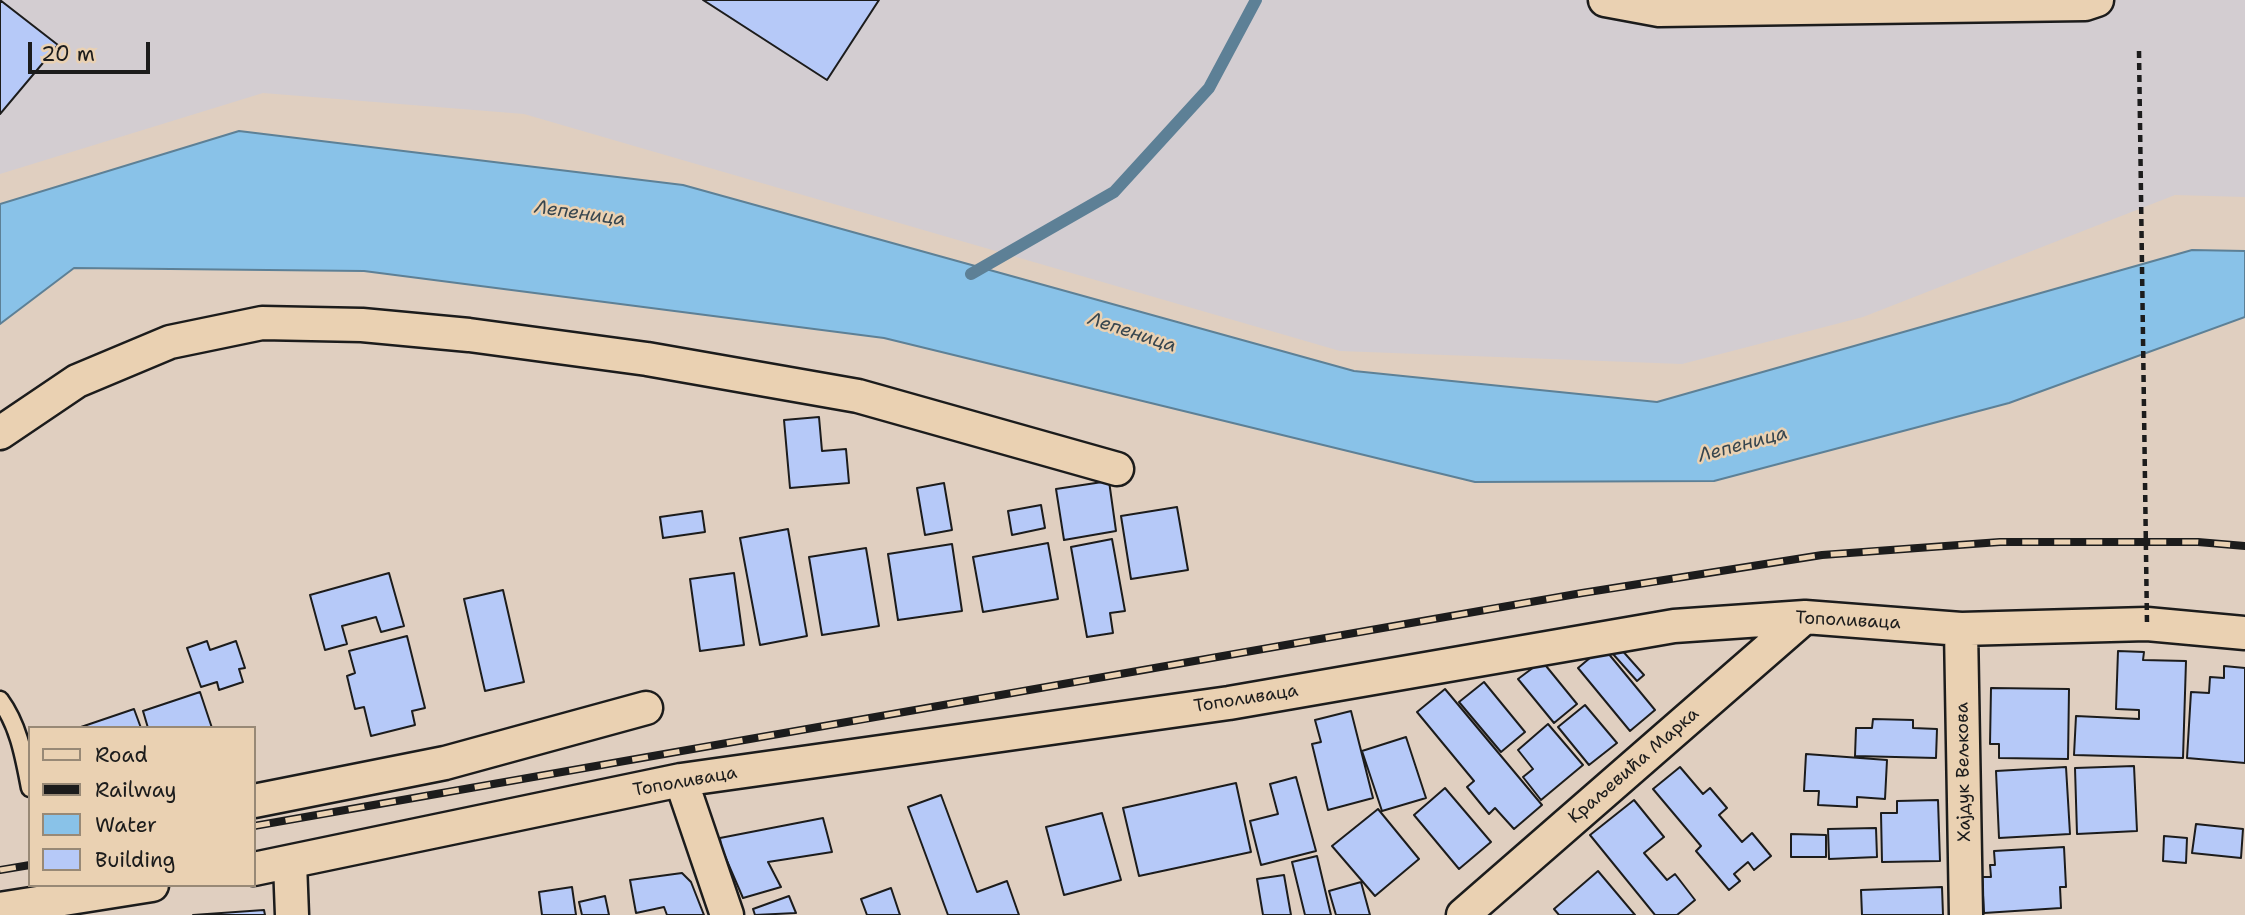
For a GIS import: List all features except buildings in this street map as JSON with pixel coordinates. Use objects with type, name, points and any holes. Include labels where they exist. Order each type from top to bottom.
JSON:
[{"type":"street","points":[[1605,0],[1659,9],[2085,4],[2097,0]]},
{"type":"street","points":[[0,433],[77,381],[170,342],[262,323],[362,325],[468,335],[648,359],[858,396],[1117,469]]},
{"type":"street","name":"Тополиваца","points":[[256,869],[681,780],[1229,702],[1674,626],[1805,617],[1961,629],[2147,624],[2245,633]]},
{"type":"street","name":"Краљевића Марка","points":[[1464,915],[1805,617]]},
{"type":"street","name":"Хајдук Вељкова","points":[[1961,629],[1966,915]]},
{"type":"street","points":[[256,800],[445,763],[646,708]]},
{"type":"street","points":[[681,780],[727,915]]},
{"type":"street","points":[[290,863],[292,915]]},
{"type":"street","points":[[0,909],[139,887]]},
{"type":"lane","points":[[0,700],[9,712],[21,744],[28,778]]},
{"type":"path","points":[[2139,51],[2147,624]]},
{"type":"shaded area","points":[[0,0],[2245,0],[2245,197],[2175,195],[1863,317],[1682,364],[1340,351],[524,114],[263,93],[0,174]]},
{"type":"water","name":"Лепеница","points":[[239,131],[683,185],[1354,371],[1657,402],[2192,250],[2245,251],[2245,317],[2009,403],[1714,481],[1475,482],[884,338],[364,271],[74,268],[0,324],[0,204]]},
{"type":"waterway","points":[[971,274],[1114,192],[1209,88],[1256,0]]},
{"type":"railway","points":[[256,826],[1582,593],[1822,555],[2000,542],[2198,542],[2245,546]]},
{"type":"railway","points":[[0,870],[28,865]]}]
